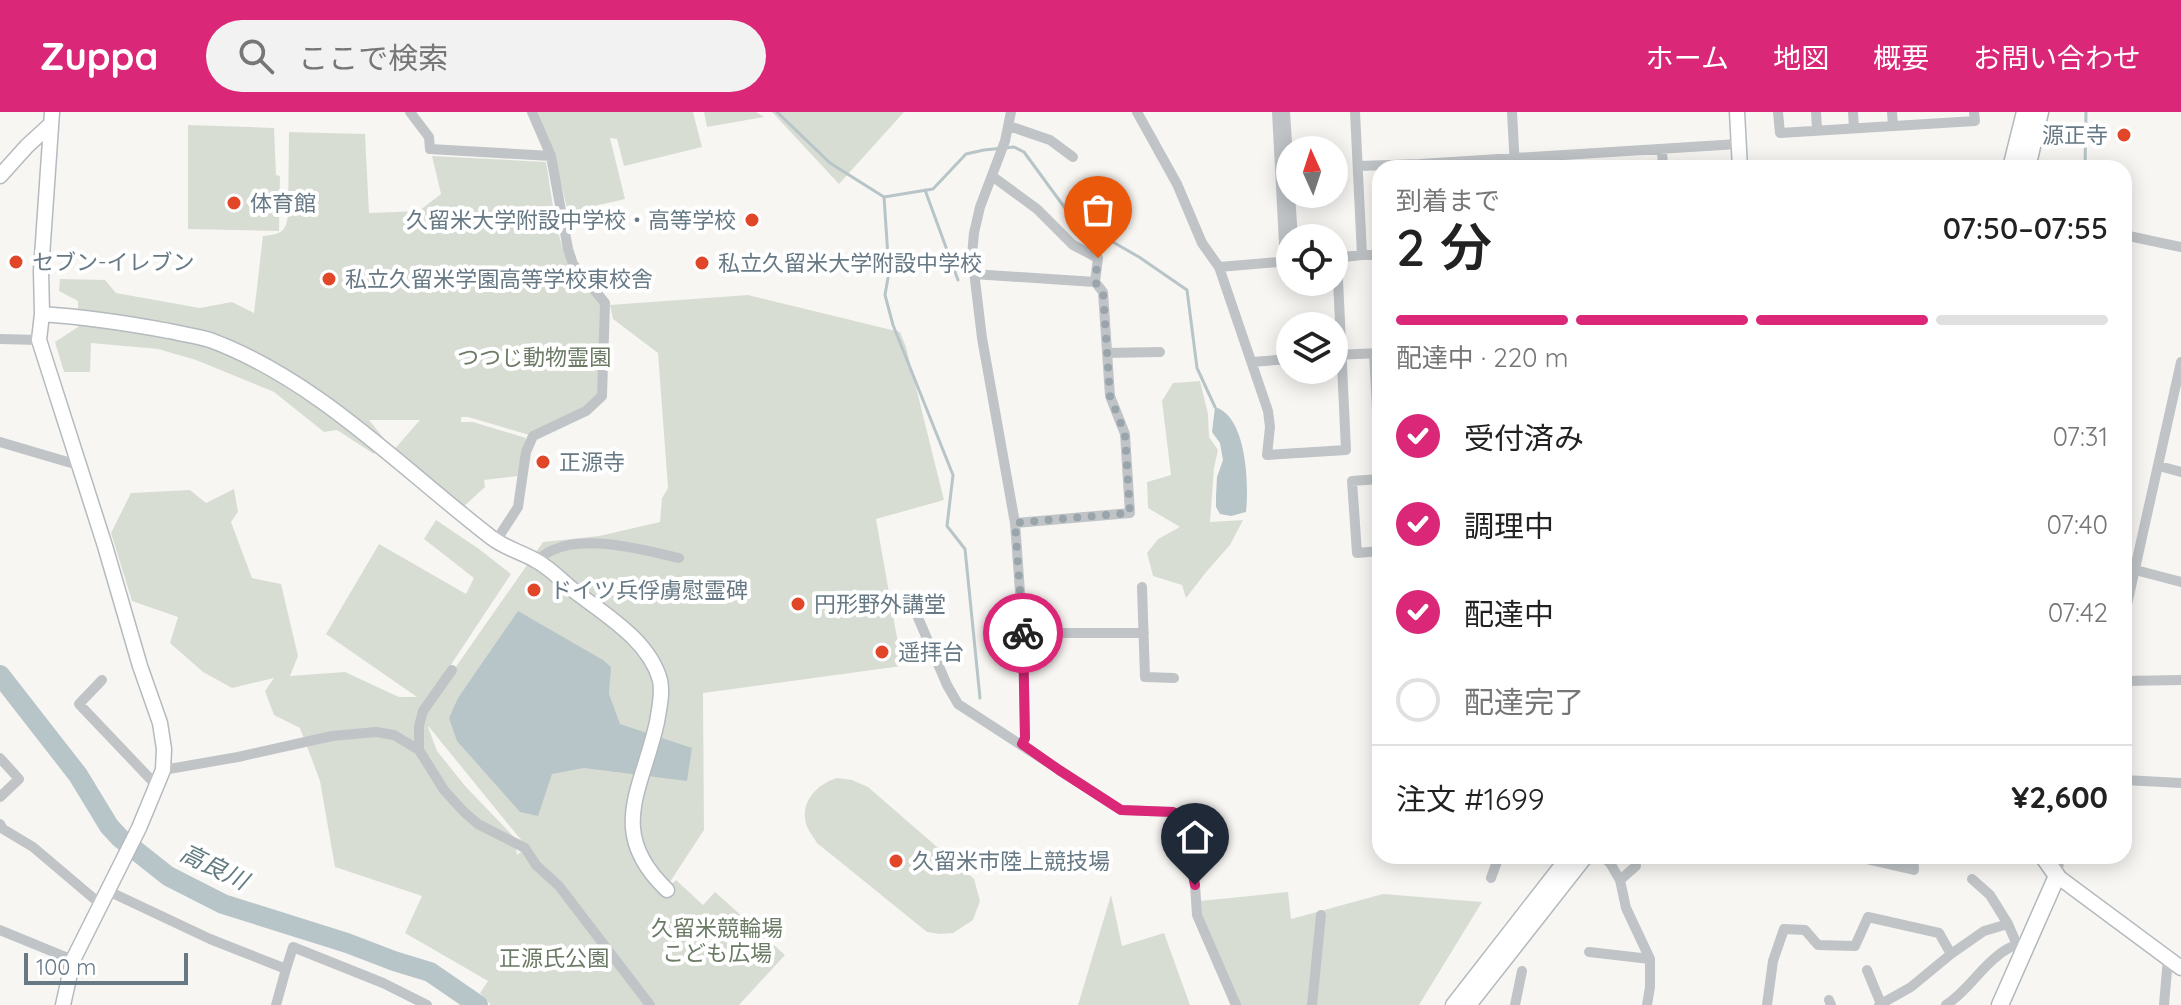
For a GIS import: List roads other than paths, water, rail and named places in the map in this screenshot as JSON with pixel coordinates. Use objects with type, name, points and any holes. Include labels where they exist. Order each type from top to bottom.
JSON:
[{"type":"main road","points":[[2013,160],[2025,112]]},
{"type":"main road","points":[[2029,160],[2040,112]]},
{"type":"main road","points":[[2000,1005],[2024,942],[2057,876],[2049,864]]},
{"type":"street","points":[[410,112],[429,137],[430,149],[551,156]]},
{"type":"street","points":[[496,541],[518,507],[526,452],[533,436],[586,411],[602,396],[605,303],[573,264],[551,156],[532,112]]},
{"type":"street","points":[[1011,112],[1009,126],[980,207],[972,255],[982,338],[1015,523],[1023,633],[1025,738],[1022,744]]},
{"type":"street","points":[[1137,112],[1177,184],[1202,243],[1219,267],[1268,411],[1267,455],[1346,450],[1340,384]]},
{"type":"street","points":[[1277,112],[1285,224]]},
{"type":"street","points":[[1285,112],[1287,136]]},
{"type":"street","points":[[1355,112],[1362,255]]},
{"type":"street","points":[[1512,112],[1515,160]]},
{"type":"street","points":[[1737,112],[1739,160]]},
{"type":"street","points":[[1778,112],[1780,133],[1975,121],[1974,112]]},
{"type":"street","points":[[1816,112],[1817,129]]},
{"type":"street","points":[[1853,112],[1854,128]]},
{"type":"street","points":[[1892,112],[1893,126]]},
{"type":"street","points":[[0,176],[52,118]]},
{"type":"street","points":[[52,118],[39,340],[160,723],[164,749],[163,770],[139,828],[73,960],[63,1005]]},
{"type":"street","points":[[1009,126],[1050,140],[1073,157]]},
{"type":"street","points":[[1549,160],[1738,144]]},
{"type":"street","points":[[1662,150],[1663,160]]},
{"type":"street","points":[[1358,166],[1372,166]]},
{"type":"street","points":[[992,176],[1037,209],[1073,245],[1098,258],[1095,282],[1103,292],[1110,396],[1125,434],[1130,513],[1015,523]]},
{"type":"street","points":[[2132,237],[2181,247]]},
{"type":"street","points":[[1348,257],[1372,255]]},
{"type":"street","points":[[1219,267],[1276,263]]},
{"type":"street","points":[[973,274],[1095,282]]},
{"type":"street","points":[[42,314],[112,320],[208,339],[300,385],[496,541],[537,560],[632,637],[649,656],[660,681],[661,703],[633,811],[634,845],[640,859],[667,890]]},
{"type":"street","points":[[0,339],[39,340]]},
{"type":"street","points":[[1107,353],[1160,352]]},
{"type":"street","points":[[1348,354],[1372,353]]},
{"type":"street","points":[[1252,362],[1276,360]]},
{"type":"street","points":[[2132,558],[2159,466],[2181,362]]},
{"type":"street","points":[[0,442],[78,465]]},
{"type":"street","points":[[2159,466],[2181,472]]},
{"type":"street","points":[[1372,480],[1352,481],[1357,553],[1372,552]]},
{"type":"street","points":[[537,560],[554,549],[583,544],[630,546],[679,558]]},
{"type":"street","points":[[2132,569],[2181,582]]},
{"type":"street","points":[[1142,587],[1145,677],[1174,678]]},
{"type":"street","points":[[910,599],[958,704],[1121,810],[1173,812],[1180,819],[1195,885],[1197,915],[1236,1005]]},
{"type":"street","points":[[1023,633],[1144,633]]},
{"type":"street","points":[[419,750],[419,726],[423,711],[452,670]]},
{"type":"street","points":[[102,680],[79,704],[157,786]]},
{"type":"street","points":[[2132,681],[2181,680]]},
{"type":"street","points":[[163,770],[332,736],[376,732],[394,735],[419,750],[444,790],[464,812],[478,824],[525,848],[536,865],[559,886],[650,1005]]},
{"type":"street","points":[[0,758],[19,779],[0,797]]},
{"type":"street","points":[[2132,780],[2181,783]]},
{"type":"street","points":[[0,824],[103,897],[286,969]]},
{"type":"street","points":[[1491,878],[1496,864]]},
{"type":"street","points":[[1453,1005],[1563,864]]},
{"type":"street","points":[[1469,1005],[1580,864]]},
{"type":"street","points":[[1611,864],[1620,880],[1626,908],[1650,959],[1647,1005]]},
{"type":"street","points":[[1620,880],[1636,864]]},
{"type":"street","points":[[1887,864],[1914,870],[1914,864]]},
{"type":"street","points":[[2059,864],[2057,876],[2181,968]]},
{"type":"street","points":[[1946,1005],[1959,996],[2004,950],[2024,942],[2008,924],[1990,895],[1972,879]]},
{"type":"street","points":[[1312,1005],[1321,915]]},
{"type":"street","points":[[1767,1005],[1773,961],[1784,929],[1805,930],[1818,945],[1855,946],[1868,917],[1939,933],[1951,954]]},
{"type":"street","points":[[1867,970],[1880,1004],[1911,987],[1984,931],[2008,924]]},
{"type":"street","points":[[0,930],[73,960]]},
{"type":"street","points":[[276,1005],[293,947],[383,983],[427,1005]]},
{"type":"street","points":[[1589,952],[1650,959]]},
{"type":"street","points":[[2164,1005],[2168,958]]},
{"type":"street","points":[[1515,1005],[1522,971]]},
{"type":"waterway","points":[[777,112],[830,163],[884,197],[889,272],[885,295],[893,325],[953,475],[947,526],[965,549],[980,698]]},
{"type":"waterway","points":[[2085,160],[2086,112]]},
{"type":"waterway","points":[[884,197],[933,189],[966,154],[1014,147],[1024,152],[1073,219],[1139,257],[1187,290],[1197,368],[1215,407]]},
{"type":"waterway","points":[[925,190],[958,280]]},
{"type":"waterway","name":"高良川","points":[[0,675],[78,775],[109,826],[168,876],[223,904],[430,972],[478,1005]]},
{"type":"place","name":"源正寺","points":[[2124,135]]},
{"type":"place","name":"体育館","points":[[234,203]]},
{"type":"place","name":"久留米大学附設中学校・高等学校","points":[[752,220]]},
{"type":"place","name":"セブン-イレブン","points":[[16,262]]},
{"type":"place","name":"私立久留米大学附設中学校","points":[[702,263]]},
{"type":"place","name":"私立久留米学園高等学校東校舎","points":[[329,279]]},
{"type":"place","name":"正源寺","points":[[543,462]]},
{"type":"place","name":"ドイツ兵俘虜慰霊碑","points":[[534,590]]},
{"type":"place","name":"円形野外講堂","points":[[798,604]]},
{"type":"place","name":"遥拝台","points":[[882,652]]},
{"type":"place","name":"久留米市陸上競技場","points":[[896,861]]},
{"type":"park label","name":"つつじ動物霊園","points":[[534,357]]},
{"type":"park label","name":"久留米競輪場 こども広場","points":[[717,940]]},
{"type":"park label","name":"正源氏公園","points":[[554,958]]}]
